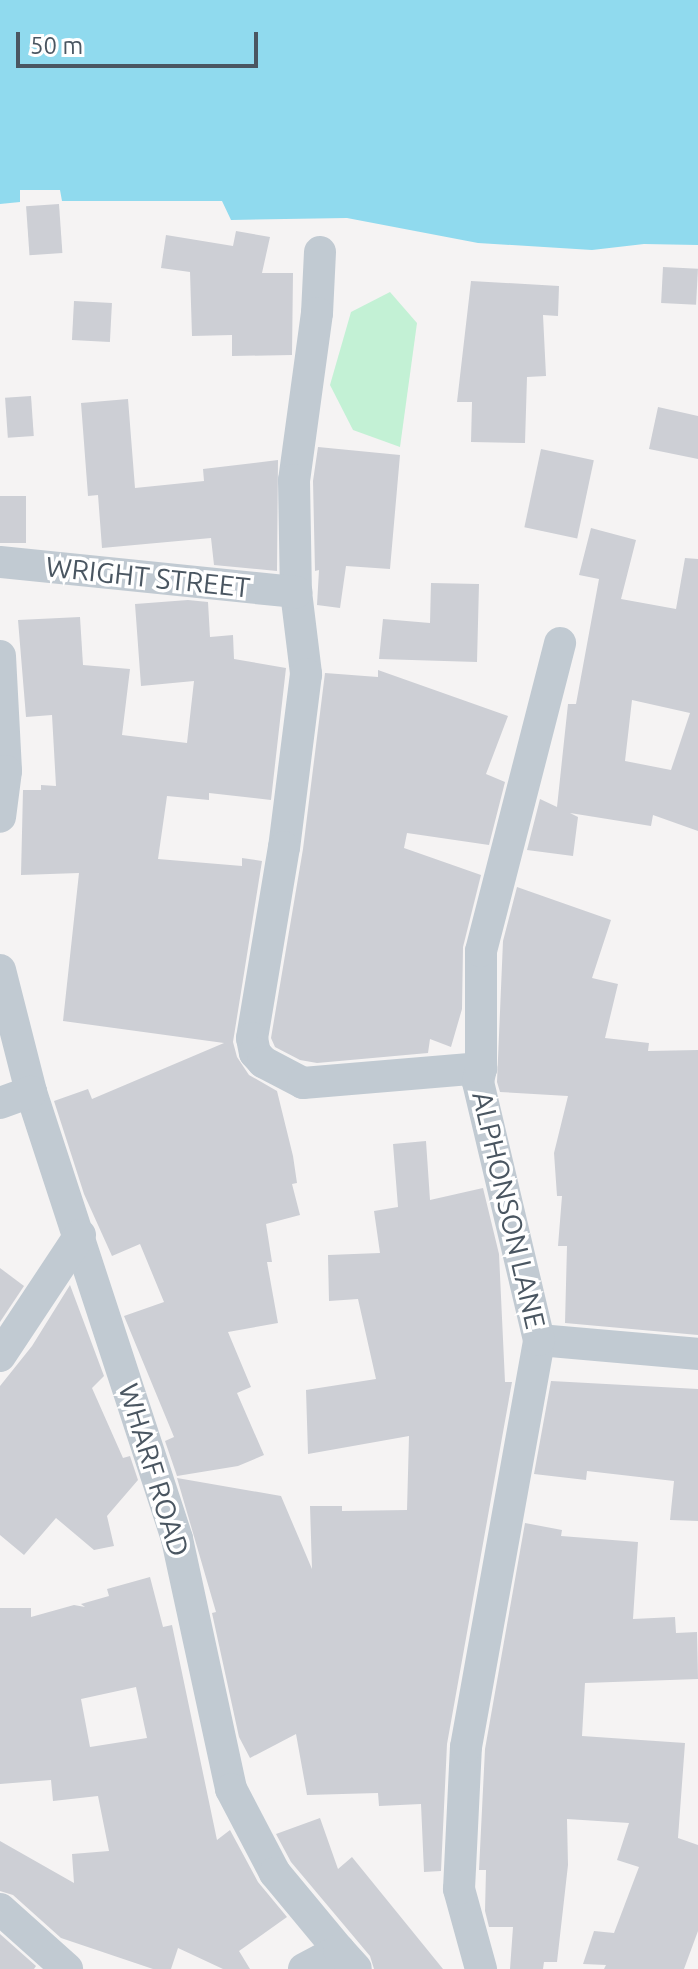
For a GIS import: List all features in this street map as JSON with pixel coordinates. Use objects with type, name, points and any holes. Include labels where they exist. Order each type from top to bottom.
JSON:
[{"type":"street","points":[[320,252],[317,313],[294,480],[296,592],[306,674],[284,847],[252,1038],[255,1053],[263,1062],[303,1083],[481,1068]]},
{"type":"street","name":"WRIGHT STREET","points":[[0,562],[296,592]]},
{"type":"street","name":"ALPHONSON LANE","points":[[481,1969],[459,1889],[466,1747],[539,1340],[478,1082],[481,1068],[481,951],[560,643]]},
{"type":"street","points":[[0,656],[3,772],[0,817]]},
{"type":"street","name":"WHARF ROAD","points":[[0,970],[31,1092],[177,1539],[231,1789],[275,1873],[347,1959]]},
{"type":"street","points":[[0,1103],[31,1092]]},
{"type":"street","points":[[0,1356],[80,1235]]},
{"type":"street","points":[[539,1340],[698,1354]]},
{"type":"street","points":[[0,1909],[67,1969]]},
{"type":"street","points":[[304,1969],[347,1959]]},
{"type":"green space","points":[[390,292],[417,323],[400,447],[353,430],[330,385],[351,312]]},
{"type":"water","points":[[0,0],[698,0],[698,245],[644,244],[592,250],[478,243],[347,218],[231,220],[222,201],[62,201],[60,190],[20,190],[20,202],[0,204]]},
{"type":"building","points":[[59,204],[62,253],[29,255],[26,206]]},
{"type":"building","points":[[236,231],[270,237],[262,273],[293,273],[292,355],[232,356],[232,335],[192,336],[190,272],[161,268],[166,235],[233,246]]},
{"type":"building","points":[[663,267],[698,269],[696,305],[661,303]]},
{"type":"building","points":[[471,281],[559,286],[558,316],[543,315],[546,376],[527,377],[525,443],[471,442],[472,402],[457,402]]},
{"type":"building","points":[[74,301],[112,303],[110,342],[72,340]]},
{"type":"building","points":[[31,396],[34,436],[8,438],[5,398]]},
{"type":"building","points":[[128,399],[135,488],[204,481],[203,469],[278,460],[277,571],[214,565],[211,538],[102,548],[98,495],[88,496],[81,403]]},
{"type":"building","points":[[658,407],[698,416],[698,459],[649,449]]},
{"type":"building","points":[[318,447],[400,455],[390,569],[346,566],[340,608],[317,605],[319,570],[315,571],[313,481]]},
{"type":"building","points":[[541,449],[594,460],[577,538],[524,527]]},
{"type":"building","points":[[0,496],[26,496],[26,543],[0,543]]},
{"type":"building","points":[[591,528],[636,540],[621,599],[676,609],[685,558],[698,559],[698,831],[653,815],[651,826],[570,813],[578,817],[573,856],[527,850],[540,799],[557,807],[568,704],[576,704],[599,579],[579,575]],"holes":[[[632,700],[690,713],[671,770],[625,761]]]},
{"type":"building","points":[[431,583],[479,584],[477,662],[379,659],[383,619],[430,623]]},
{"type":"building","points":[[188,600],[208,602],[210,637],[233,635],[234,659],[286,668],[271,800],[209,793],[209,800],[167,796],[158,859],[242,866],[242,858],[262,861],[233,1042],[237,1057],[249,1075],[277,1091],[293,1156],[297,1183],[292,1184],[300,1215],[266,1224],[272,1262],[267,1262],[278,1323],[228,1332],[251,1387],[237,1393],[264,1455],[238,1466],[177,1476],[165,1441],[174,1437],[124,1316],[164,1302],[140,1244],[112,1256],[84,1194],[54,1101],[88,1089],[92,1099],[224,1043],[63,1021],[79,873],[21,875],[23,790],[41,790],[41,785],[56,786],[52,715],[26,717],[18,620],[80,617],[83,665],[130,669],[122,735],[187,743],[194,681],[141,686],[135,604]]},
{"type":"building","points":[[378,670],[508,716],[486,774],[505,782],[489,845],[407,833],[404,848],[481,875],[463,947],[462,1009],[451,1047],[430,1039],[428,1053],[317,1063],[300,1060],[275,1047],[271,1038],[303,849],[325,673],[378,677]]},
{"type":"building","points":[[517,887],[611,920],[592,978],[618,984],[605,1038],[649,1043],[648,1051],[698,1050],[698,1335],[565,1323],[567,1246],[558,1246],[562,1196],[557,1196],[554,1153],[568,1096],[500,1092],[497,1082],[503,941]]},
{"type":"building","points":[[426,1141],[430,1200],[483,1188],[499,1254],[505,1382],[512,1382],[447,1744],[441,1871],[424,1872],[421,1804],[379,1806],[378,1793],[307,1795],[296,1734],[250,1758],[239,1737],[212,1613],[216,1612],[177,1478],[281,1496],[312,1569],[310,1506],[342,1506],[342,1511],[407,1510],[409,1436],[308,1454],[306,1390],[376,1379],[358,1299],[329,1301],[328,1255],[380,1253],[374,1211],[398,1207],[393,1144]]},
{"type":"building","points":[[0,1268],[24,1286],[0,1322]]},
{"type":"building","points":[[70,1285],[104,1376],[92,1388],[123,1458],[130,1456],[138,1480],[107,1516],[114,1546],[94,1550],[56,1518],[24,1555],[0,1535],[0,1386],[32,1346]]},
{"type":"building","points":[[551,1381],[698,1389],[698,1521],[670,1520],[674,1481],[587,1471],[586,1480],[534,1474]]},
{"type":"building","points":[[525,1523],[562,1530],[561,1536],[638,1542],[633,1619],[675,1617],[676,1633],[697,1632],[698,1679],[585,1683],[582,1736],[685,1743],[678,1838],[698,1845],[698,1931],[684,1969],[604,1969],[606,1965],[583,1964],[594,1931],[614,1933],[639,1867],[617,1860],[629,1823],[567,1819],[568,1865],[557,1962],[544,1962],[543,1969],[510,1969],[513,1927],[489,1927],[485,1911],[486,1870],[479,1870],[485,1749]]},
{"type":"building","points":[[150,1577],[163,1627],[172,1625],[217,1840],[230,1830],[258,1882],[287,1917],[239,1951],[250,1969],[223,1969],[178,1948],[171,1969],[153,1969],[61,1938],[13,1895],[0,1891],[0,1841],[74,1883],[72,1854],[109,1851],[98,1796],[53,1801],[51,1780],[0,1784],[0,1608],[31,1608],[31,1617],[74,1605],[85,1607],[81,1604],[109,1596],[107,1589]],"holes":[[[136,1687],[147,1738],[90,1747],[81,1699]]]},
{"type":"building","points":[[320,1818],[338,1869],[352,1857],[443,1969],[374,1969],[370,1956],[291,1862],[276,1834]]},
{"type":"building","points":[[0,1934],[36,1966],[34,1969],[0,1969]]}]
